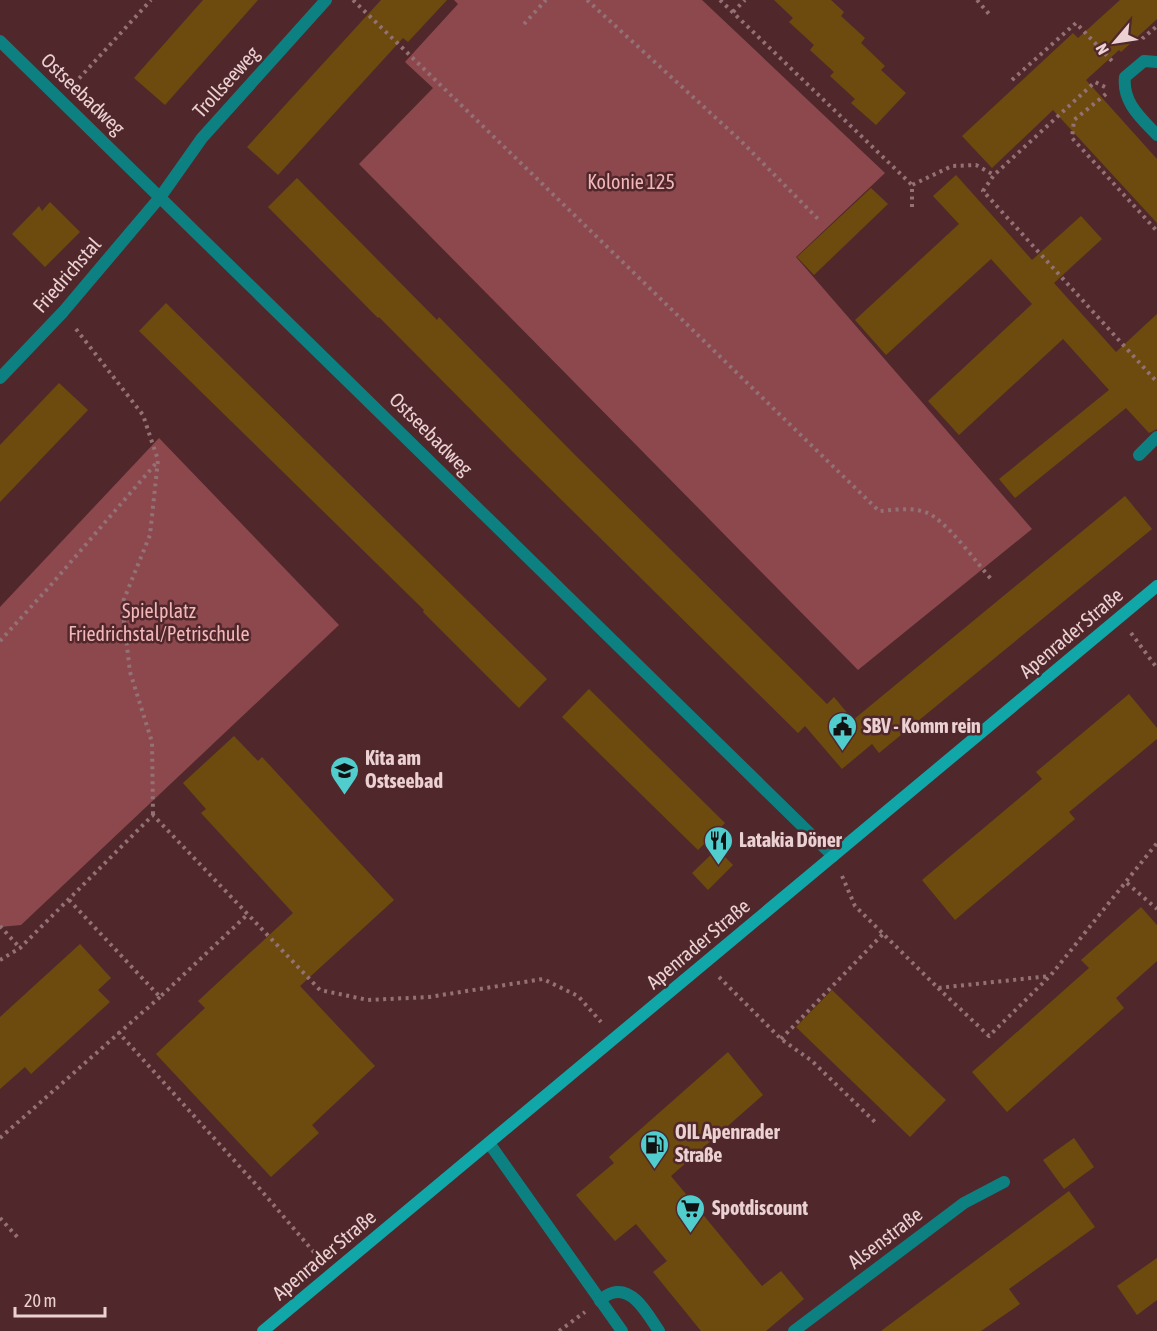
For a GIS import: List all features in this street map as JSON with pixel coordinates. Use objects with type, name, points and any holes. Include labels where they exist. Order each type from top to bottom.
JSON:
[{"type":"main road","name":"Apenrader Straße","points":[[263,1331],[1157,586]]},
{"type":"street","name":"Trollseeweg","points":[[161,196],[202,138],[326,0]]},
{"type":"street","name":"Ostseebadweg","points":[[0,40],[833,856]]},
{"type":"street","points":[[1157,62],[1144,61],[1125,77],[1124,87],[1130,105],[1157,135]]},
{"type":"street","name":"Friedrichstal","points":[[0,378],[63,312],[161,196]]},
{"type":"street","points":[[1139,455],[1157,437]]},
{"type":"street","points":[[489,1143],[622,1331]]},
{"type":"street","name":"Alsenstraße","points":[[794,1331],[964,1203],[1005,1182]]},
{"type":"street","points":[[600,1300],[612,1293],[623,1292],[633,1297],[659,1331]]},
{"type":"path","points":[[60,100],[151,0]]},
{"type":"path","points":[[353,0],[879,511],[908,508],[927,512],[944,525],[993,581]]},
{"type":"path","points":[[524,24],[546,0]]},
{"type":"path","points":[[587,0],[740,140],[819,220]]},
{"type":"path","points":[[720,0],[912,185],[912,207]]},
{"type":"path","points":[[733,12],[745,0]]},
{"type":"path","points":[[977,0],[989,14]]},
{"type":"path","points":[[1012,80],[1076,23],[1114,64]]},
{"type":"path","points":[[1157,231],[1072,138],[1074,120],[1110,90],[1095,82],[993,175],[982,190],[1157,382]]},
{"type":"path","points":[[912,185],[952,166],[976,165],[993,175]]},
{"type":"path","points":[[63,312],[143,415],[158,460],[150,535],[122,604],[130,672],[152,742],[153,815],[320,990],[368,1000],[429,997],[543,979],[578,996],[615,1038]]},
{"type":"path","points":[[0,641],[51,586],[158,460]]},
{"type":"path","points":[[1120,618],[1157,668]]},
{"type":"path","points":[[0,960],[20,948],[153,815]]},
{"type":"path","points":[[833,856],[855,906],[989,1036],[1052,975],[1157,843]]},
{"type":"path","points":[[1127,883],[1157,909]]},
{"type":"path","points":[[69,900],[160,997]]},
{"type":"path","points":[[0,1137],[160,997],[248,914]]},
{"type":"path","points":[[0,926],[20,948]]},
{"type":"path","points":[[782,1039],[883,934]]},
{"type":"path","points":[[938,988],[1052,975]]},
{"type":"path","points":[[730,988],[782,1039],[812,1061],[876,1123]]},
{"type":"path","points":[[119,1033],[333,1273]]},
{"type":"path","points":[[0,1218],[20,1240]]},
{"type":"path","points":[[559,1331],[600,1300]]},
{"type":"green space","name":"Kolonie 125","points":[[454,0],[702,0],[885,173],[796,257],[1032,529],[858,670],[359,164],[433,88],[405,62],[458,4]]},
{"type":"green space","name":"Spielplatz Friedrichstal/Petrischule","points":[[159,438],[339,625],[21,925],[0,927],[0,607]]},
{"type":"building","points":[[203,0],[258,0],[165,105],[134,78]]},
{"type":"building","points":[[381,0],[447,0],[408,42],[403,38],[278,175],[247,147]]},
{"type":"building","points":[[774,0],[831,0],[844,12],[841,16],[865,38],[861,43],[885,66],[881,70],[906,93],[876,125],[851,103],[855,99],[830,76],[834,72],[810,50],[814,45],[789,22],[793,18]]},
{"type":"building","points":[[1120,0],[1157,0],[1157,19],[1086,80],[1157,159],[1157,223],[1053,110],[992,168],[962,136],[1073,33],[1078,38]]},
{"type":"building","points":[[956,175],[1032,260],[1081,216],[1102,239],[1054,283],[1116,352],[1157,314],[1157,429],[1149,433],[1126,408],[1015,498],[999,479],[1109,390],[1063,339],[959,435],[928,401],[1032,304],[991,259],[886,355],[855,320],[959,224],[933,196]]},
{"type":"building","points":[[297,178],[437,320],[439,317],[827,704],[834,697],[853,720],[1125,496],[1152,529],[879,753],[872,744],[842,769],[805,726],[798,733],[268,207]]},
{"type":"building","points":[[871,188],[888,204],[814,275],[797,257]]},
{"type":"building","points":[[50,202],[80,232],[45,267],[12,234],[39,206],[42,211]]},
{"type":"building","points":[[166,303],[547,679],[519,708],[423,612],[424,610],[139,331]]},
{"type":"building","points":[[59,383],[88,410],[0,502],[0,445]]},
{"type":"building","points":[[589,689],[725,823],[698,850],[562,717]]},
{"type":"building","points":[[1129,694],[1157,728],[1157,739],[1069,812],[1075,819],[955,920],[922,880],[1042,779],[1036,772]]},
{"type":"building","points":[[234,736],[258,761],[262,757],[394,900],[300,986],[375,1066],[312,1125],[319,1133],[271,1177],[156,1054],[205,1008],[198,1001],[293,913],[201,813],[206,809],[183,783]]},
{"type":"building","points":[[717,849],[733,865],[708,890],[692,873]]},
{"type":"building","points":[[1141,907],[1157,925],[1157,961],[1116,998],[1124,1008],[1007,1112],[972,1072],[1089,968],[1081,960]]},
{"type":"building","points":[[80,944],[111,978],[98,990],[110,1002],[31,1074],[25,1067],[0,1089],[0,1017]]},
{"type":"building","points":[[832,990],[946,1100],[910,1137],[796,1027]]},
{"type":"building","points":[[728,1052],[763,1095],[671,1176],[762,1286],[781,1271],[804,1299],[766,1331],[701,1331],[653,1272],[667,1261],[636,1224],[615,1241],[576,1195],[614,1163],[609,1157]]},
{"type":"building","points":[[1074,1138],[1094,1167],[1064,1189],[1043,1160]]},
{"type":"building","points":[[1069,1191],[1095,1227],[1009,1289],[1020,1304],[981,1331],[881,1331]]},
{"type":"building","points":[[1157,1258],[1157,1300],[1137,1315],[1117,1286]]},
{"type":"place","name":"SBV - Komm rein","points":[[842,752]]},
{"type":"place","name":"Kita am Ostseebad","points":[[344,796]]},
{"type":"place","name":"Latakia Döner","points":[[718,866]]},
{"type":"place","name":"OIL Apenrader Straße","points":[[654,1170]]},
{"type":"place","name":"Spotdiscount","points":[[691,1234]]}]
